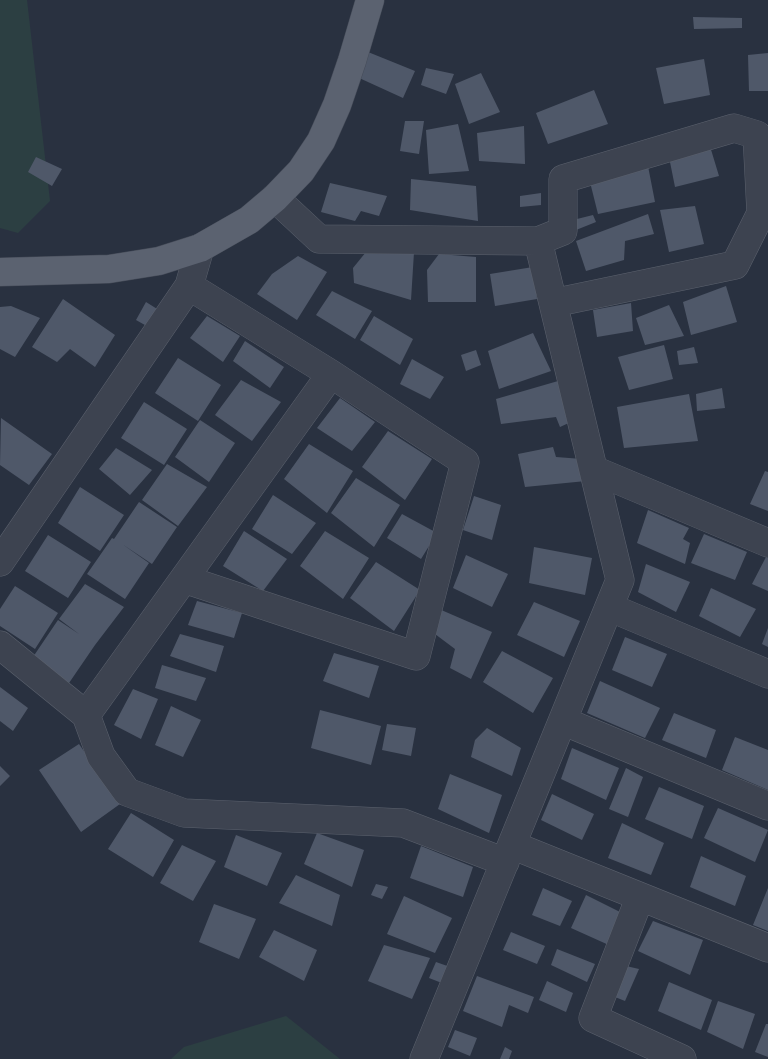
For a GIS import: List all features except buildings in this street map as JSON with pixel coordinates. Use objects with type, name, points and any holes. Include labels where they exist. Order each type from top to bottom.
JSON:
[{"type":"main road","points":[[0,272],[109,269],[158,261],[200,248],[249,220],[275,198],[300,171],[321,141],[352,61],[370,0]]},
{"type":"street","points":[[275,198],[319,238],[538,241],[563,231],[563,179],[734,128],[757,134],[761,213],[735,266],[553,303]]},
{"type":"street","points":[[424,1059],[620,580],[538,241]]},
{"type":"street","points":[[0,562],[189,286],[200,248]]},
{"type":"street","points":[[184,579],[416,656],[465,462],[331,374],[189,286]]},
{"type":"street","points":[[86,715],[331,374]]},
{"type":"street","points":[[594,470],[768,543]]},
{"type":"street","points":[[609,607],[768,674]]},
{"type":"street","points":[[0,645],[86,715],[101,756],[126,792],[184,814],[402,823],[508,853],[640,897],[768,948]]},
{"type":"street","points":[[562,721],[768,806]]},
{"type":"street","points":[[640,897],[593,1018],[682,1059]]},
{"type":"shaded area","points":[[0,0],[27,0],[50,201],[18,233],[0,228]]},
{"type":"shaded area","points":[[286,1016],[340,1059],[171,1059],[184,1047]]}]
